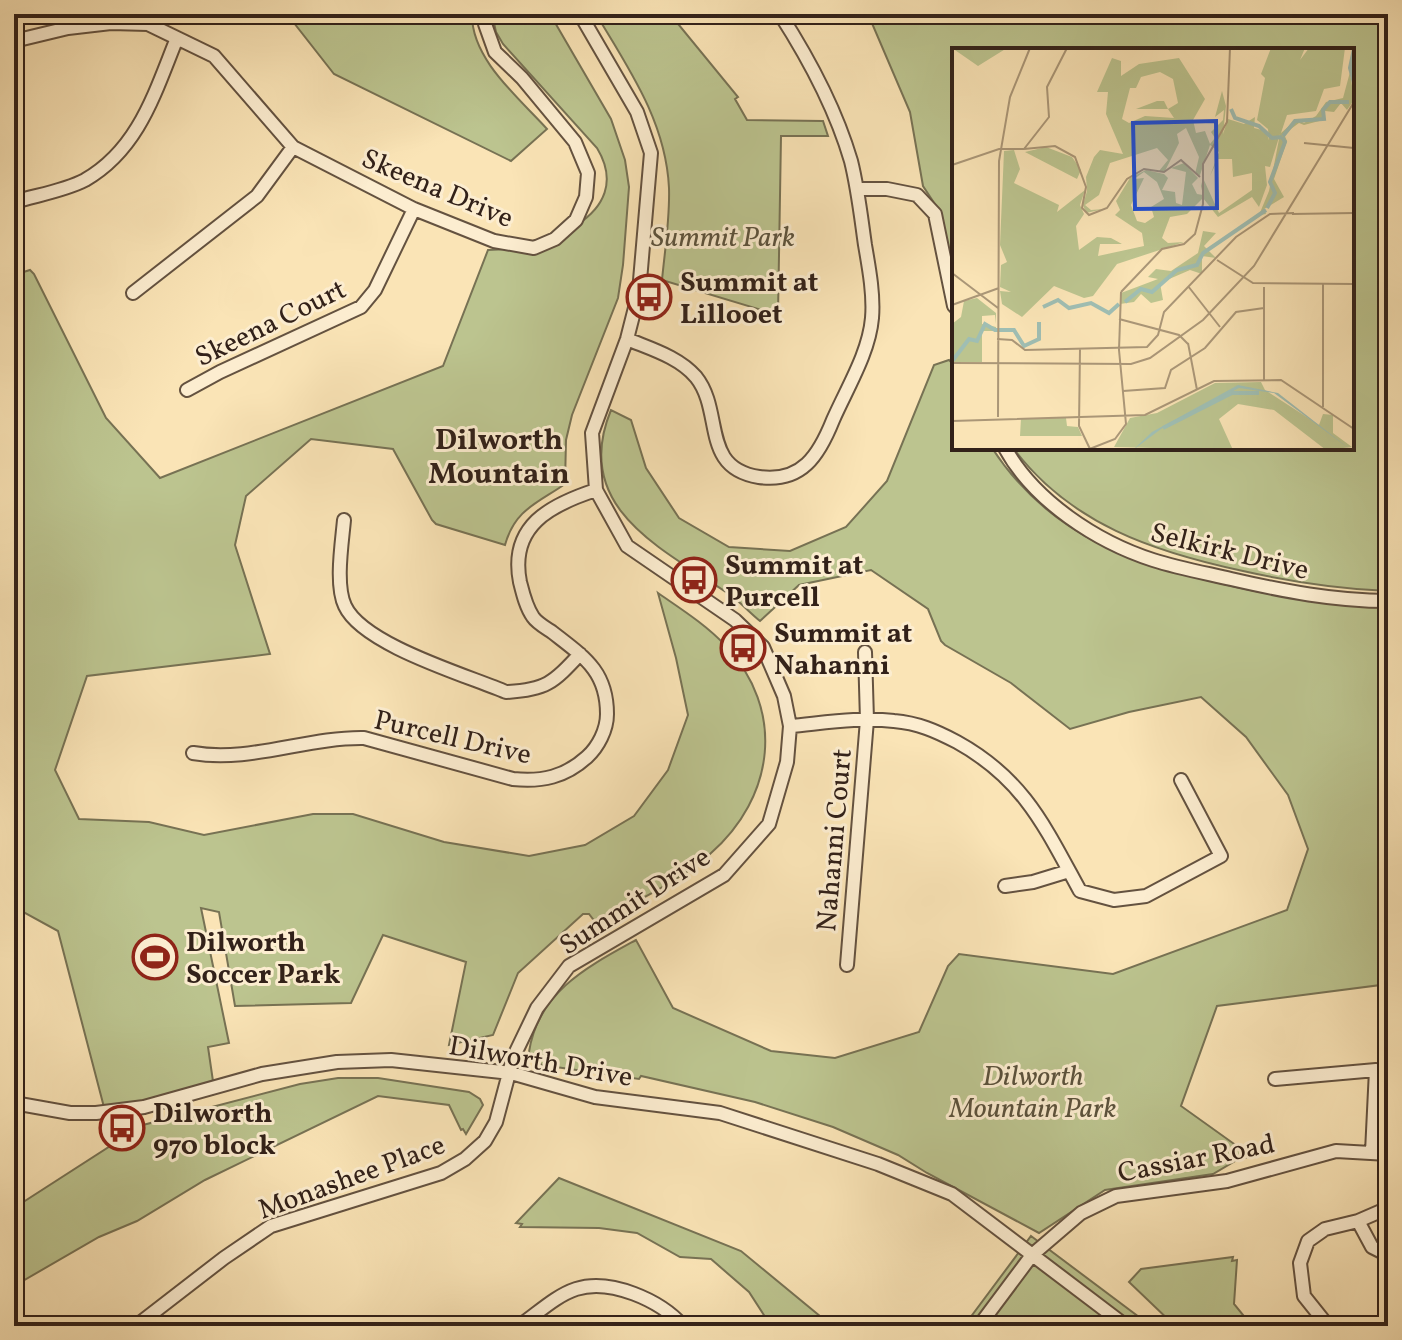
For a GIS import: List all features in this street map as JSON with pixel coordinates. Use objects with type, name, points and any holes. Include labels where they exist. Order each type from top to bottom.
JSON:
[{"type":"street","name":"Skeena Drive","points":[[14,41],[68,28],[111,23],[148,24],[214,56],[293,147],[414,209],[494,241],[534,248],[555,239],[576,220],[586,197],[588,173],[575,142],[522,78],[495,52],[485,24],[486,14]]},
{"type":"street","name":"Summit Drive","points":[[511,1073],[513,1058],[537,1008],[569,966],[724,875],[769,824],[787,762],[790,726],[784,696],[763,647],[735,620],[627,546],[596,490],[592,433],[627,339],[643,268],[651,153],[637,112],[580,14]]},
{"type":"street","points":[[627,339],[680,362],[696,377],[703,389],[718,448],[728,464],[741,473],[778,478],[793,473],[809,462],[822,446],[863,353],[872,318],[868,265],[857,189],[838,123],[780,14]]},
{"type":"street","points":[[14,202],[83,181],[128,146],[146,116],[177,38]]},
{"type":"street","points":[[133,293],[257,196],[293,147]]},
{"type":"street","points":[[857,189],[887,189],[917,195],[935,214],[952,296]]},
{"type":"street","name":"Skeena Court","points":[[187,390],[361,307],[375,290],[414,209]]},
{"type":"street","name":"Selkirk Drive","points":[[1006,450],[1013,463],[1067,515],[1106,540],[1153,560],[1257,585],[1345,601],[1388,601]]},
{"type":"street","name":"Purcell Drive","points":[[193,753],[217,757],[341,738],[364,738],[513,779],[535,781],[556,777],[578,766],[597,749],[607,720],[606,693],[597,671],[534,618],[523,595],[517,566],[520,546],[534,521],[563,500],[596,490]]},
{"type":"street","points":[[344,520],[340,578],[345,606],[377,639],[506,692],[546,686],[580,654]]},
{"type":"street","name":"Nahanni Court","points":[[847,965],[867,720],[865,652]]},
{"type":"street","points":[[790,726],[894,720],[930,727],[991,762],[1019,789],[1041,821],[1080,891],[1114,900],[1146,896],[1221,856],[1181,780]]},
{"type":"street","points":[[1005,886],[1033,882],[1069,871]]},
{"type":"street","name":"Dilworth Drive","points":[[14,1103],[70,1113],[144,1107],[262,1074],[337,1062],[391,1060],[511,1073],[595,1097],[720,1113],[878,1164],[952,1194],[1126,1326]]},
{"type":"street","points":[[1275,1079],[1382,1068],[1372,1152]]},
{"type":"street","name":"Monashee Place","points":[[136,1326],[271,1226],[441,1173],[465,1159],[485,1141],[496,1122],[511,1073]]},
{"type":"street","name":"Cassiar Road","points":[[979,1326],[1032,1255],[1081,1213],[1116,1196],[1227,1181],[1336,1151],[1388,1154]]},
{"type":"street","points":[[1328,1326],[1304,1296],[1300,1263],[1308,1241],[1325,1229],[1358,1221],[1388,1208]]},
{"type":"street","points":[[1358,1221],[1372,1247],[1388,1255]]},
{"type":"street","points":[[519,1326],[575,1289],[596,1286],[629,1293],[657,1305],[683,1326]]},
{"type":"green space","points":[[287,14],[472,14],[479,47],[488,62],[547,129],[511,161],[334,74]]},
{"type":"green space","points":[[492,14],[550,14],[611,119],[625,160],[629,187],[618,298],[572,415],[566,440],[565,484],[521,515],[505,545],[436,524],[393,449],[311,439],[246,496],[235,545],[270,654],[87,676],[55,770],[79,819],[149,822],[204,835],[313,814],[353,814],[444,842],[529,856],[585,845],[634,816],[668,770],[688,715],[658,593],[717,637],[745,670],[758,697],[764,725],[765,752],[759,780],[748,806],[732,831],[710,854],[655,892],[596,923],[589,914],[583,914],[518,973],[493,1035],[449,1045],[466,962],[383,935],[351,1003],[235,1006],[219,912],[201,908],[229,1043],[208,1047],[214,1088],[105,1111],[58,931],[14,907],[14,275],[30,270],[34,274],[106,418],[160,478],[443,366],[488,250],[533,244],[556,236],[594,210],[605,193],[606,172],[597,148],[503,44],[496,32]]},
{"type":"green space","name":"Summit Park","points":[[596,14],[670,14],[738,97],[735,99],[747,120],[823,121],[828,136],[781,136],[778,315],[662,280],[669,188],[661,141],[644,97]]},
{"type":"green space","points":[[868,14],[1388,14],[1388,591],[1334,587],[1279,578],[1210,563],[1146,544],[1116,531],[1060,497],[1015,450],[1354,450],[1354,48],[952,48],[952,264],[940,212],[923,186],[910,112]]},
{"type":"green space","name":"Dilworth Mountain Park","points":[[949,360],[952,363],[952,450],[993,450],[1015,479],[1041,505],[1068,526],[1098,543],[1164,569],[1236,587],[1311,601],[1388,607],[1388,984],[1217,1006],[1181,1106],[1251,1156],[1213,1174],[1105,1190],[1039,1233],[898,1155],[833,1127],[755,1102],[641,1076],[639,1079],[542,1065],[529,1052],[534,1031],[554,997],[583,971],[636,940],[673,1008],[771,1051],[835,1058],[919,1032],[948,966],[959,954],[1113,974],[1287,910],[1308,849],[1288,795],[1246,737],[1201,697],[1129,712],[1070,729],[1011,683],[945,645],[928,609],[871,570],[799,585],[760,621],[732,596],[653,543],[631,523],[614,500],[603,474],[602,445],[611,410],[631,420],[646,468],[679,518],[729,547],[790,551],[846,527],[887,481],[934,365]]},
{"type":"green space","points":[[338,1078],[378,1078],[469,1092],[483,1105],[466,1134],[449,1105],[378,1096],[205,1180],[137,1221],[99,1237],[14,1286],[14,1208],[143,1125],[300,1084]]},
{"type":"green space","points":[[559,1178],[741,1251],[832,1326],[771,1326],[749,1292],[711,1259],[680,1257],[637,1233],[599,1228],[520,1227],[522,1224],[516,1223]]},
{"type":"green space","points":[[1031,1236],[1151,1326],[964,1326]]},
{"type":"green space","points":[[1233,1257],[1232,1261],[1237,1260],[1234,1304],[1252,1326],[1175,1326],[1129,1282],[1141,1269]]},
{"type":"place","name":"Summit at Lillooet","points":[[649,297]]},
{"type":"place","name":"Summit at Purcell","points":[[694,580]]},
{"type":"place","name":"Summit at Nahanni","points":[[743,648]]},
{"type":"place","name":"Dilworth Soccer Park","points":[[155,957]]},
{"type":"place","name":"Dilworth 970 block","points":[[122,1128]]},
{"type":"district","name":"Dilworth Mountain","points":[[499,456]]}]
